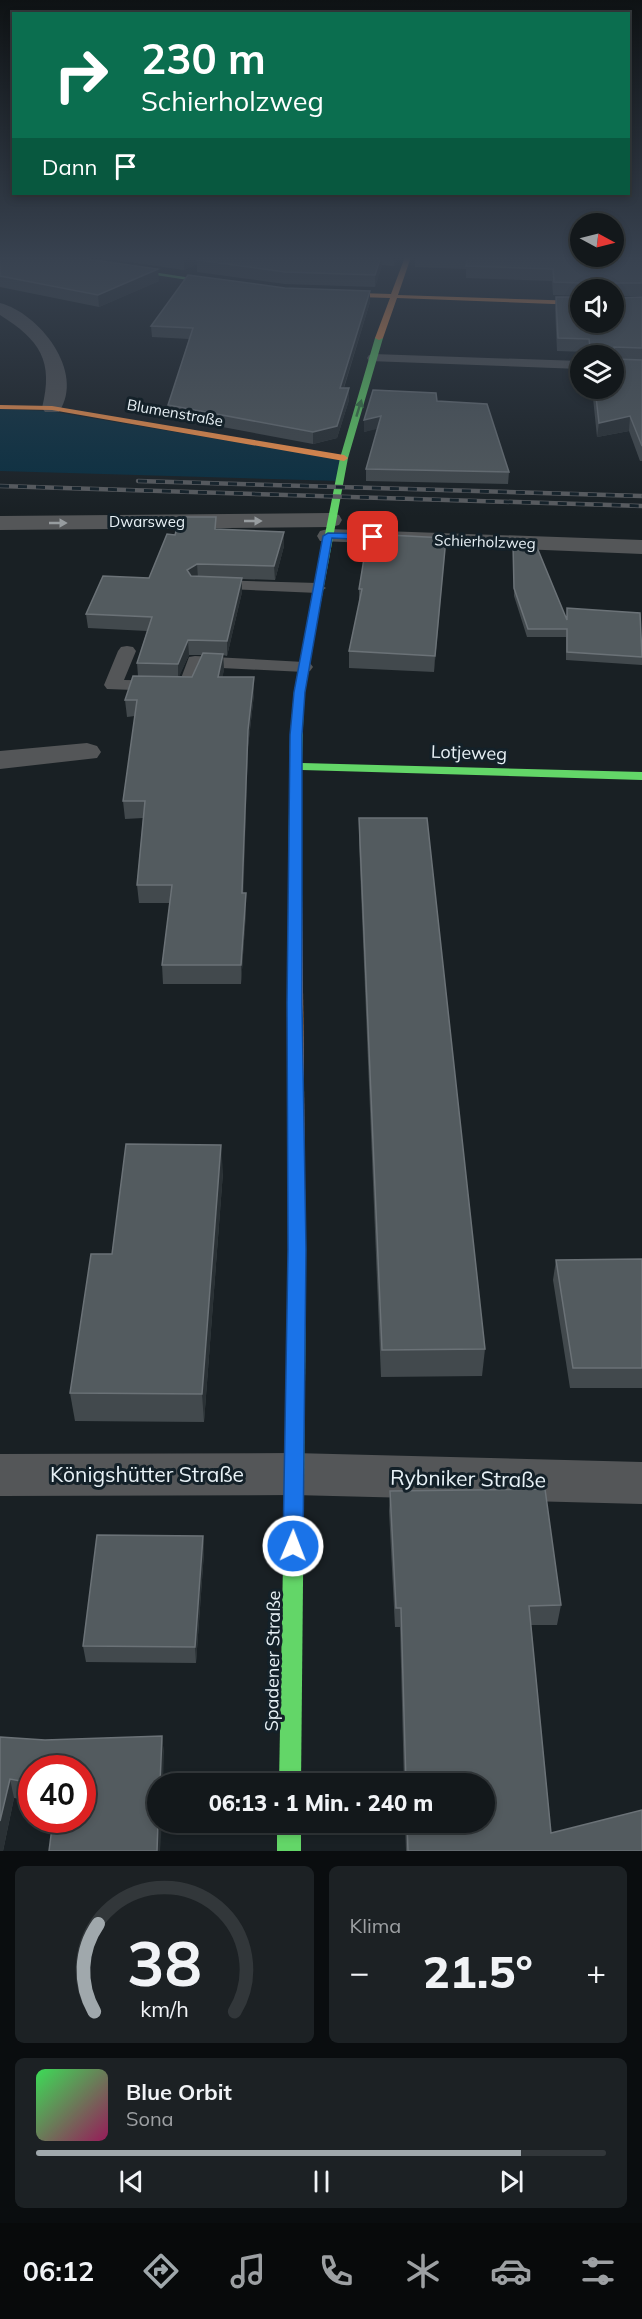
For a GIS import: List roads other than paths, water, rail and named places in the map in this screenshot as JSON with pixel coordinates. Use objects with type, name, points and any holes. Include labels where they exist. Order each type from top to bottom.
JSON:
[{"type":"street","points":[[44,343],[51,354],[57,381],[52,408]]},
{"type":"street","name":"Spadener Straße","points":[[290,1773],[297,1249],[296,766],[299,692],[344,458],[378,343]]},
{"type":"street","name":"Blumenstraße","points":[[0,407],[52,408],[344,458]]},
{"type":"street","name":"Dwarsweg","points":[[0,523],[329,528]]},
{"type":"street","name":"Schierholzweg","points":[[329,528],[642,548]]},
{"type":"street","points":[[0,760],[87,752]]},
{"type":"street","name":"Lotjeweg","points":[[296,766],[642,776]]},
{"type":"street","name":"Königshütter Straße","points":[[0,1475],[294,1474]]},
{"type":"street","name":"Rybniker Straße","points":[[294,1474],[642,1483]]},
{"type":"street","points":[[289,1833],[289,1851]]},
{"type":"lane","points":[[373,358],[570,365]]},
{"type":"lane","points":[[198,585],[318,588]]},
{"type":"lane","points":[[127,651],[113,686],[187,687],[195,661],[304,667]]},
{"type":"railway","points":[[138,481],[642,496]]},
{"type":"railway","points":[[0,486],[642,506]]}]
